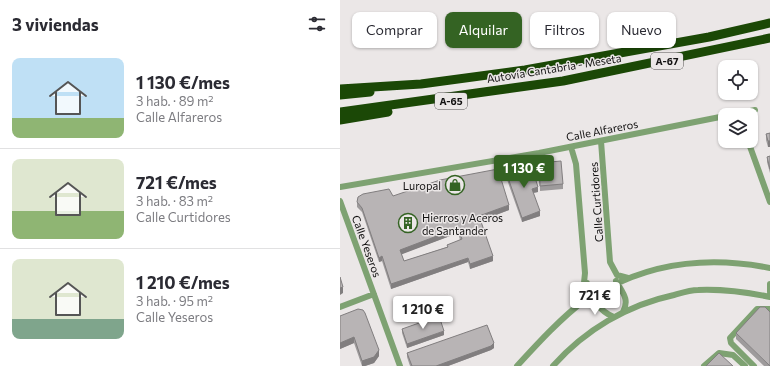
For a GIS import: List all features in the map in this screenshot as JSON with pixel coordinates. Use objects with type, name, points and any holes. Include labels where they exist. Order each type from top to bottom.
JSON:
[{"type":"highway","name":"Autovía Cantabria - Meseta","points":[[340,89],[421,84],[525,70],[709,37],[770,23]]},
{"type":"highway","name":"Autovía Cantabria - Meseta","points":[[340,112],[563,81],[770,38]]},
{"type":"highway","name":"A-65","points":[[340,120],[563,81]]},
{"type":"highway","points":[[340,95],[398,89],[421,84]]},
{"type":"street","name":"Calle Alfareros","points":[[340,187],[571,147],[718,117]]},
{"type":"street","name":"Calle Curtidores","points":[[601,141],[610,262],[617,283],[626,300],[626,306],[623,312]]},
{"type":"street","name":"Calle Curtidores","points":[[571,147],[576,164],[585,273],[582,302]]},
{"type":"street","points":[[751,148],[770,202]]},
{"type":"street","name":"Calle Yeseros","points":[[340,201],[400,366]]},
{"type":"street","points":[[610,262],[617,275],[628,278]]},
{"type":"street","points":[[516,366],[557,323],[582,302],[628,278],[653,270],[693,263],[737,262],[770,268]]},
{"type":"street","name":"Calle Curtidores","points":[[585,273],[592,296],[606,314],[614,317]]},
{"type":"street","points":[[770,284],[770,292]]},
{"type":"street","points":[[553,366],[577,341],[623,312],[653,300],[696,290],[740,292],[770,297]]},
{"type":"street","points":[[340,308],[374,294]]},
{"type":"street","points":[[754,366],[731,343],[730,338],[757,309],[770,309]]},
{"type":"street","points":[[704,366],[719,353],[733,355],[745,366]]},
{"type":"building","points":[[770,133],[770,141],[768,141],[766,134]]},
{"type":"building","points":[[770,156],[770,169],[767,157]]},
{"type":"building","points":[[561,161],[563,184],[540,186],[539,163]]},
{"type":"building","points":[[531,165],[538,187],[532,189],[540,211],[522,218],[505,169]]},
{"type":"building","points":[[498,169],[509,205],[479,216],[493,256],[470,264],[468,258],[391,284],[382,256],[379,258],[362,208],[357,202],[358,197],[363,194],[389,189],[393,196],[440,180]],"holes":[[[458,228],[462,239],[447,245],[448,247],[404,261],[400,250]]]},
{"type":"building","points":[[340,277],[343,287],[340,288]]},
{"type":"building","points":[[760,307],[765,307],[770,312],[770,366],[736,333]]},
{"type":"building","points":[[358,309],[363,310],[365,313],[379,350],[374,357],[362,361],[354,337],[340,343],[340,316]]},
{"type":"building","points":[[439,316],[444,331],[407,344],[402,329]]},
{"type":"building","points":[[487,325],[494,343],[491,346],[436,366],[412,366],[407,353]]},
{"type":"building","points":[[719,353],[733,366],[706,366]]},
{"type":"place","name":"Luropal","points":[[455,185]]},
{"type":"place","name":"Hierros y Aceros de Santander","points":[[408,223]]}]
